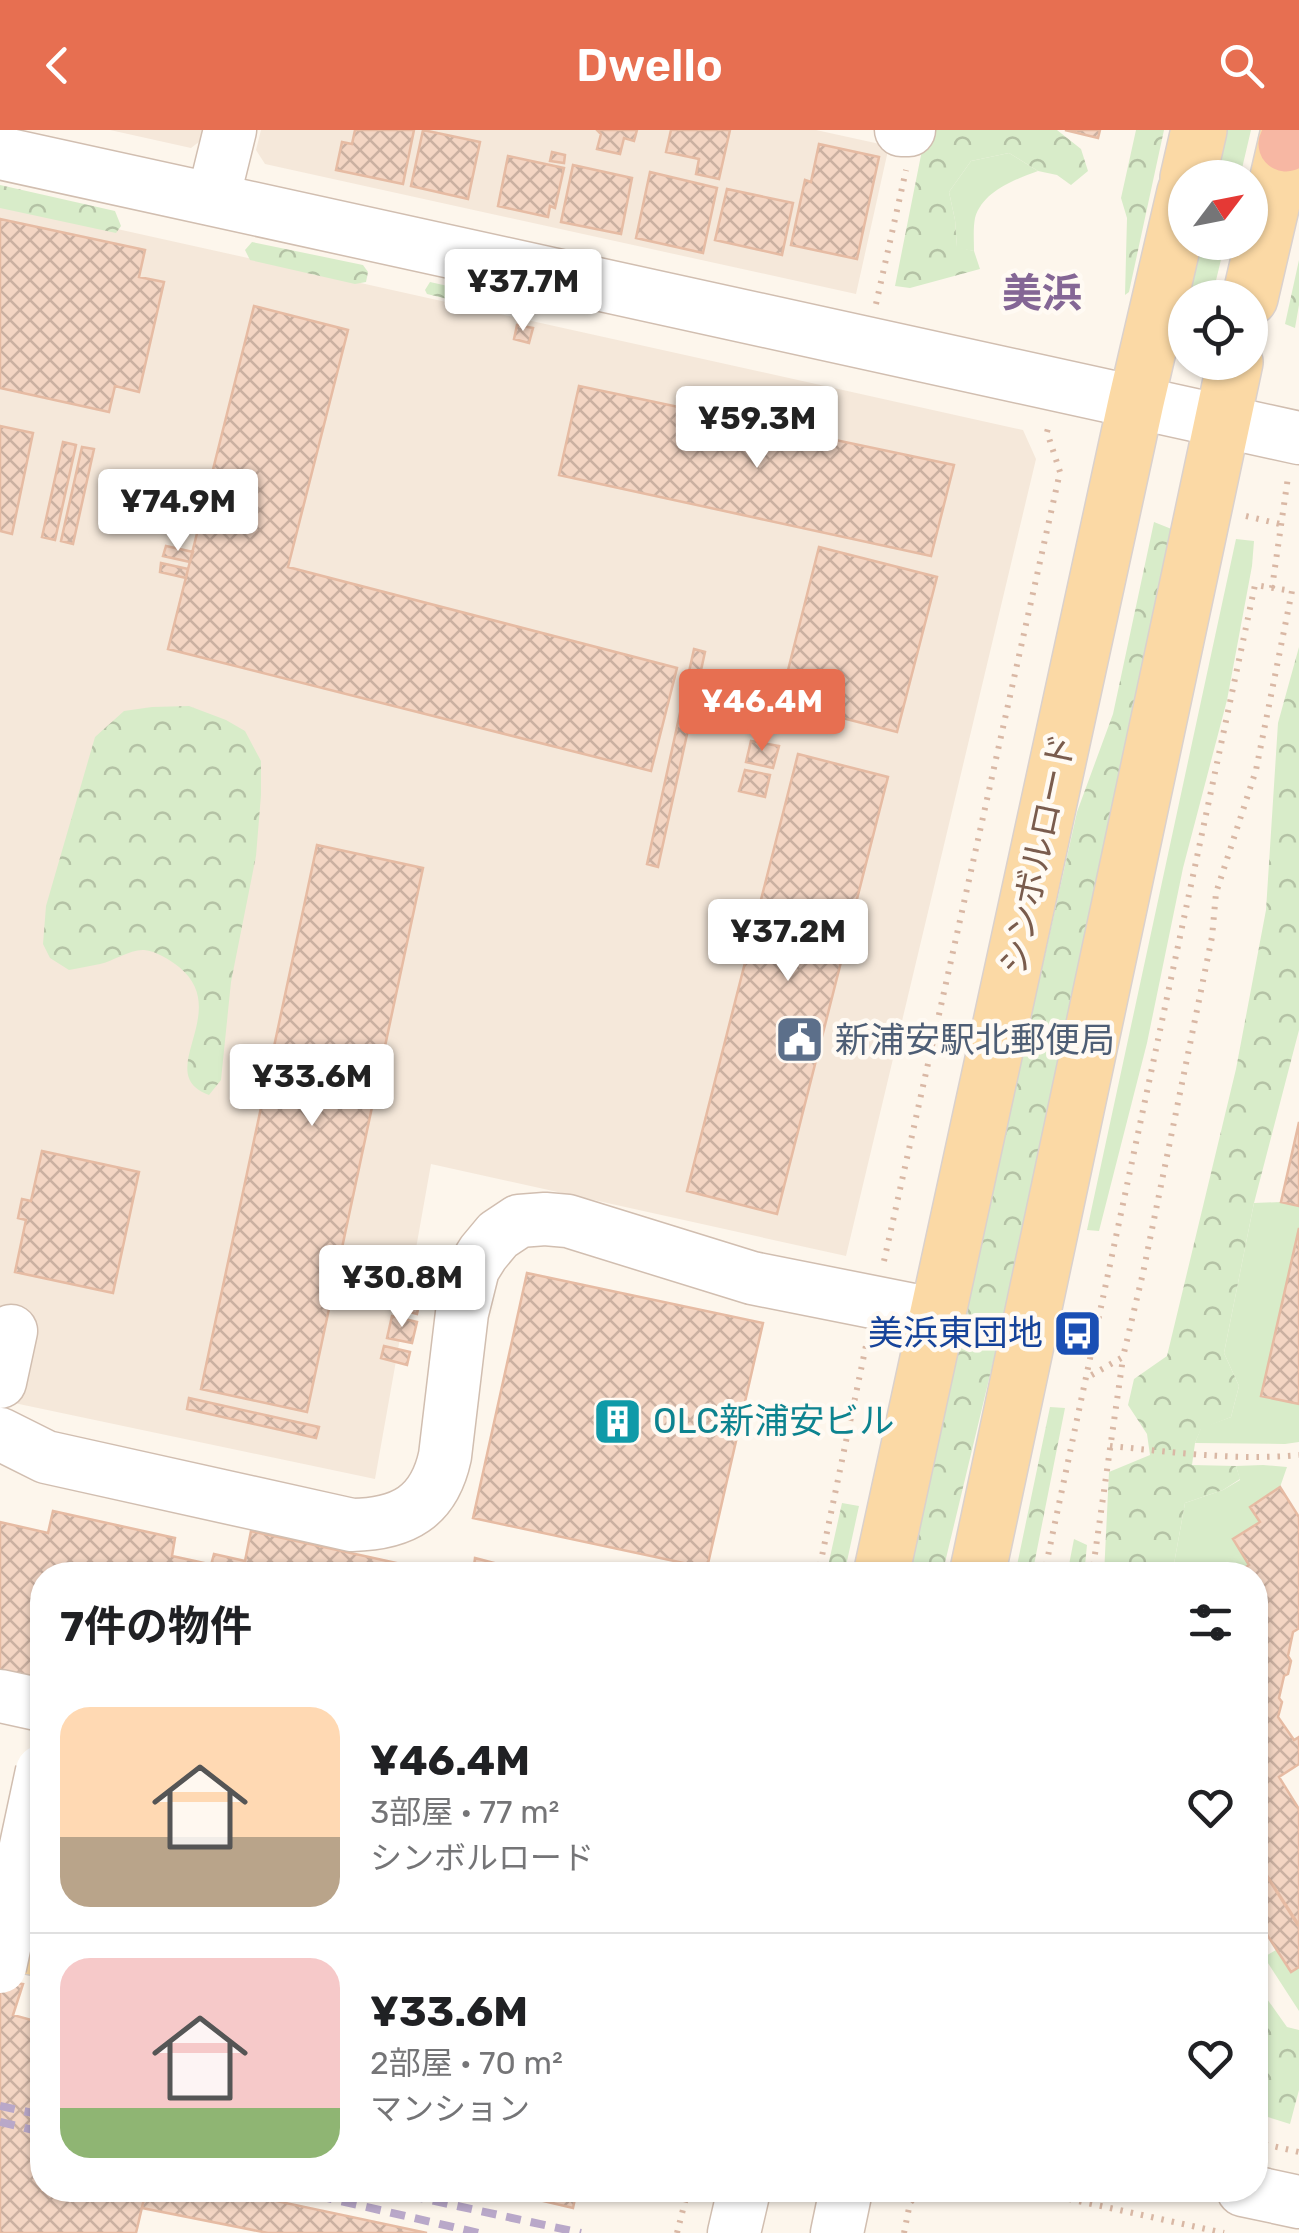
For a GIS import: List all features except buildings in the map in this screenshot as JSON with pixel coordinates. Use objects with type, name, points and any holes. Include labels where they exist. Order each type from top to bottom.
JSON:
[{"type":"main road","points":[[1192,160],[1200,130]]},
{"type":"main road","points":[[1254,280],[1289,135]]},
{"type":"main road","name":"シンボルロード","points":[[884,1562],[1169,260]]},
{"type":"main road","points":[[980,1562],[1231,380]]},
{"type":"main road","points":[[0,1888],[30,1894]]},
{"type":"main road","points":[[0,1940],[30,1946]]},
{"type":"street","points":[[213,199],[230,130]]},
{"type":"street","points":[[0,153],[1297,437]]},
{"type":"street","points":[[0,1434],[46,1457],[352,1524],[400,1518],[424,1500],[440,1478],[446,1456],[462,1313],[473,1269],[498,1235],[519,1222],[544,1218],[568,1221],[752,1278],[938,1315]]},
{"type":"street","points":[[0,1382],[10,1331]]},
{"type":"street","points":[[0,1696],[30,1702]]},
{"type":"street","points":[[0,1967],[30,1827]]},
{"type":"street","points":[[1268,2195],[1299,2202]]},
{"type":"street","points":[[734,2233],[741,2202]]},
{"type":"street","points":[[836,2233],[843,2202]]},
{"type":"path","points":[[874,315],[909,154],[906,131]]},
{"type":"path","points":[[884,1265],[1060,472],[1047,432],[1059,385]]},
{"type":"path","points":[[1272,588],[1297,437]]},
{"type":"path","points":[[1047,1562],[1255,586],[1292,591],[1256,770],[1216,893],[1212,937],[1124,1357],[1094,1562]]},
{"type":"path","points":[[821,1562],[871,1323]]},
{"type":"path","points":[[1086,1380],[1124,1357]]},
{"type":"path","points":[[1110,1446],[1201,1455],[1299,1455]]},
{"type":"path","points":[[1268,2145],[1299,2152]]},
{"type":"path","points":[[677,2233],[685,2202]]},
{"type":"path","points":[[904,2233],[911,2202]]},
{"type":"path","points":[[1083,2202],[1224,2233]]},
{"type":"shaded area","points":[[110,130],[206,130],[204,138],[191,148]]},
{"type":"shaded area","points":[[261,130],[816,130],[889,146],[856,294],[265,164],[256,150]]},
{"type":"shaded area","points":[[0,203],[1023,430],[1036,459],[846,1256],[431,1164],[375,1479],[0,1400]]},
{"type":"green space","points":[[926,130],[1057,130],[1081,149],[1088,171],[1071,185],[1009,153],[971,161],[949,192],[957,247],[974,251],[980,269],[910,288],[895,286]]},
{"type":"green space","points":[[1136,130],[1164,130],[1129,292],[1125,295],[1127,218],[1121,198]]},
{"type":"green space","points":[[1221,130],[1251,130],[1244,160],[1215,160]]},
{"type":"green space","points":[[1009,153],[1038,171],[1001,188],[985,201],[975,218],[974,251],[957,248],[949,192],[971,161]]},
{"type":"green space","points":[[0,185],[115,211],[121,226],[116,233],[0,208]]},
{"type":"green space","points":[[252,242],[363,265],[368,272],[366,282],[355,284],[250,260],[245,250]]},
{"type":"green space","points":[[1193,260],[1221,260],[1216,280],[1189,280]]},
{"type":"green space","points":[[1299,260],[1299,305],[1295,328],[1285,324]]},
{"type":"green space","points":[[430,282],[514,301],[515,308],[510,314],[427,294]]},
{"type":"green space","points":[[1154,522],[1179,532],[1002,1325],[945,1562],[913,1562],[1077,812],[1113,714]]},
{"type":"green space","points":[[1236,539],[1254,541],[1227,700],[1183,868],[1147,1043],[1099,1231],[1087,1230]]},
{"type":"green space","points":[[1299,647],[1299,1030],[1254,1203],[1224,1353],[1239,1386],[1231,1417],[1201,1429],[1192,1465],[1236,1466],[1240,1479],[1223,1490],[1185,1503],[1174,1562],[1105,1562],[1109,1472],[1150,1455],[1147,1434],[1128,1405],[1134,1379],[1167,1356],[1236,1069],[1266,910],[1278,723]]},
{"type":"green space","points":[[189,706],[245,731],[261,761],[256,856],[231,982],[221,1080],[209,1095],[193,1085],[188,1072],[199,1003],[194,985],[179,967],[144,950],[69,970],[50,958],[43,944],[46,906],[95,737],[124,711]]},
{"type":"green space","points":[[1254,1203],[1299,1206],[1299,1228],[1261,1395],[1299,1404],[1299,1442],[1195,1443],[1201,1428],[1231,1417],[1239,1386],[1224,1353]]},
{"type":"green space","points":[[1050,1407],[1065,1408],[1035,1562],[1018,1562]]},
{"type":"green space","points":[[1236,1466],[1287,1467],[1280,1487],[1250,1506],[1260,1522],[1233,1539],[1247,1562],[1174,1562],[1185,1503],[1240,1480]]},
{"type":"green space","points":[[842,1503],[859,1506],[847,1562],[829,1562]]},
{"type":"green space","points":[[1074,1539],[1087,1545],[1085,1562],[1070,1562]]},
{"type":"green space","points":[[1276,1950],[1291,1972],[1299,1967],[1299,2011],[1268,1963],[1268,1955]]},
{"type":"green space","points":[[1268,2000],[1287,2027],[1299,2030],[1299,2090],[1290,2124],[1268,2117]]},
{"type":"railway","points":[[0,2106],[30,2112]]},
{"type":"railway","points":[[0,2122],[30,2129]]},
{"type":"railway","points":[[345,2202],[479,2233]]},
{"type":"railway","points":[[439,2202],[581,2233]]},
{"type":"place","name":"新浦安駅北郵便局","points":[[800,1040]]},
{"type":"place","name":"美浜東団地","points":[[1078,1333]]},
{"type":"place","name":"OLC新浦安ビル","points":[[618,1421]]},
{"type":"district","name":"美浜","points":[[1042,293]]}]
